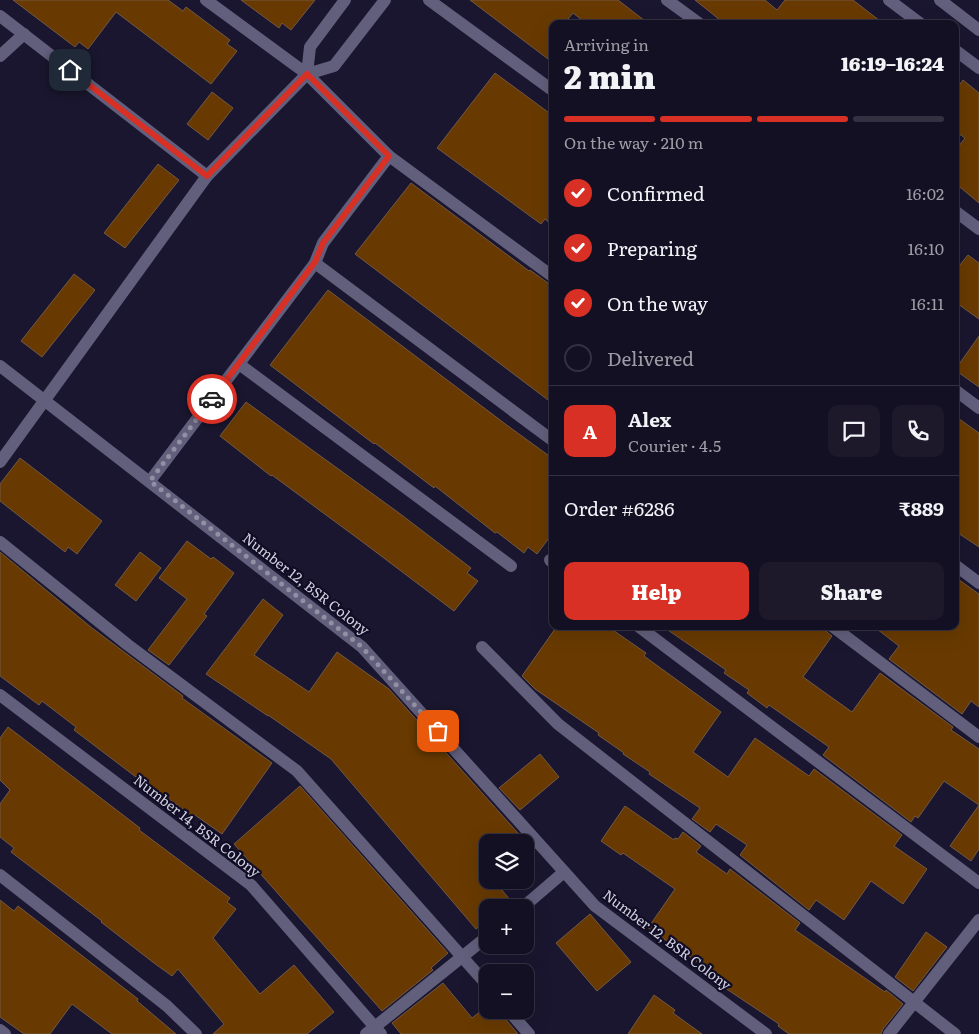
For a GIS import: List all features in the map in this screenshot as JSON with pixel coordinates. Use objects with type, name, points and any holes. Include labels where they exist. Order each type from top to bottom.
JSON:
[{"type":"street","points":[[206,0],[307,74],[389,156],[549,274]]},
{"type":"street","points":[[307,74],[310,47],[345,0]]},
{"type":"street","points":[[0,462],[207,176],[307,74],[334,66],[385,0]]},
{"type":"street","points":[[429,0],[549,88]]},
{"type":"street","points":[[668,0],[695,20]]},
{"type":"street","points":[[889,0],[916,20]]},
{"type":"street","points":[[940,0],[979,30]]},
{"type":"street","points":[[0,16],[207,176]]},
{"type":"street","points":[[0,56],[24,34]]},
{"type":"street","points":[[959,53],[979,68]]},
{"type":"street","points":[[150,481],[315,262],[323,243],[389,156]]},
{"type":"street","points":[[959,214],[979,229]]},
{"type":"street","points":[[315,262],[549,438]]},
{"type":"street","points":[[239,364],[511,566]]},
{"type":"street","name":"Number 12, BSR Colony","points":[[0,366],[362,647],[595,906],[766,1034]]},
{"type":"street","points":[[959,393],[979,408]]},
{"type":"street","points":[[0,542],[128,645],[297,771],[479,976]]},
{"type":"street","points":[[959,569],[979,583]]},
{"type":"street","points":[[643,630],[979,883]]},
{"type":"street","points":[[837,630],[979,737]]},
{"type":"street","points":[[482,647],[558,724],[955,1034]]},
{"type":"street","name":"Number 14, BSR Colony","points":[[0,694],[250,885],[374,1032]]},
{"type":"street","points":[[532,899],[564,872]]},
{"type":"street","points":[[0,875],[167,1006],[196,1034]]},
{"type":"street","points":[[890,1034],[979,920]]},
{"type":"street","points":[[374,1032],[479,943]]},
{"type":"street","points":[[516,1019],[529,1034]]},
{"type":"street","points":[[0,1030],[5,1034]]},
{"type":"building","points":[[13,0],[168,0],[183,11],[186,7],[230,40],[227,44],[237,51],[211,84],[116,12],[88,49],[79,42],[75,47]]},
{"type":"building","points":[[241,0],[315,0],[291,30],[282,23],[279,28]]},
{"type":"building","points":[[470,0],[618,0],[644,20],[582,20],[573,13],[567,20],[549,20],[549,60]]},
{"type":"building","points":[[695,0],[765,0],[777,10],[785,0],[853,0],[879,20],[720,20]]},
{"type":"building","points":[[495,73],[549,113],[549,222],[545,219],[541,224],[437,148]]},
{"type":"building","points":[[963,80],[979,93],[979,203],[959,186],[959,146],[965,138],[959,134],[959,86]]},
{"type":"building","points":[[212,92],[233,108],[208,140],[187,124]]},
{"type":"building","points":[[158,164],[179,180],[125,248],[104,233]]},
{"type":"building","points":[[411,183],[549,284],[549,401],[355,254]]},
{"type":"building","points":[[968,255],[979,263],[979,319],[959,305],[959,266]]},
{"type":"building","points":[[74,274],[95,290],[42,357],[21,341]]},
{"type":"building","points":[[328,290],[549,456],[549,538],[537,554],[528,547],[524,553],[435,486],[434,488],[374,444],[270,365]]},
{"type":"building","points":[[979,336],[979,387],[959,373],[959,364]]},
{"type":"building","points":[[246,402],[399,513],[471,568],[467,573],[478,581],[454,611],[220,436]]},
{"type":"building","points":[[959,419],[979,433],[979,547],[959,534]]},
{"type":"building","points":[[20,458],[102,521],[77,554],[68,547],[65,552],[0,501],[0,484]]},
{"type":"building","points":[[187,541],[234,573],[204,614],[207,616],[169,665],[148,650],[187,599],[159,578]]},
{"type":"building","points":[[0,552],[92,628],[183,696],[182,698],[272,763],[222,834],[136,777],[74,730],[76,727],[42,701],[39,705],[0,676]]},
{"type":"building","points":[[140,552],[161,568],[136,601],[115,585]]},
{"type":"building","points":[[959,580],[979,594],[979,707],[971,701],[962,714],[889,659],[899,646],[878,630],[959,630]]},
{"type":"building","points":[[263,599],[283,615],[254,655],[309,692],[337,652],[389,689],[519,834],[479,834],[479,889],[501,889],[509,899],[479,899],[479,926],[476,929],[331,759],[206,674]]},
{"type":"building","points":[[554,630],[613,630],[646,653],[644,656],[721,712],[693,752],[728,777],[755,738],[809,776],[814,769],[902,835],[894,846],[927,869],[903,904],[871,881],[844,920],[816,900],[809,910],[740,855],[747,845],[716,824],[710,832],[692,819],[700,808],[649,774],[650,772],[598,735],[599,733],[535,689],[522,676]]},
{"type":"building","points":[[668,630],[826,630],[832,636],[803,677],[852,712],[880,673],[953,727],[951,730],[979,749],[979,805],[944,781],[918,818],[915,816],[911,822],[823,755],[829,747],[769,705],[767,708],[747,693],[749,690],[724,673],[726,670]]},
{"type":"building","points":[[8,727],[140,828],[139,830],[230,898],[227,902],[236,909],[213,938],[260,994],[294,965],[334,1012],[307,1034],[213,1034],[224,1024],[178,969],[172,976],[154,963],[11,852],[14,848],[0,837],[0,804],[10,790],[0,780],[0,738]]},
{"type":"building","points":[[540,754],[559,777],[520,810],[499,788]]},
{"type":"building","points":[[300,786],[448,953],[431,968],[433,970],[382,1011],[234,844]]},
{"type":"building","points":[[979,805],[979,849],[971,861],[950,846]]},
{"type":"building","points":[[625,806],[674,840],[675,838],[678,839],[683,832],[701,846],[696,852],[727,874],[730,869],[800,923],[795,930],[885,992],[886,990],[903,1004],[881,1034],[789,1034],[778,1026],[779,1024],[695,968],[699,963],[648,928],[675,889],[623,853],[621,855],[601,841]]},
{"type":"building","points":[[0,900],[14,911],[18,906],[138,999],[137,1001],[176,1034],[112,1034],[72,1004],[50,1034],[24,1034],[0,1017]]},
{"type":"building","points":[[590,914],[631,962],[597,991],[556,943]]},
{"type":"building","points":[[926,932],[947,947],[913,991],[895,977]]},
{"type":"building","points":[[443,983],[472,1018],[479,1012],[479,1019],[505,1019],[518,1034],[401,1034],[392,1023]]},
{"type":"building","points":[[654,995],[675,1010],[673,1013],[702,1034],[628,1034]]},
{"type":"way so far","points":[[212,399],[150,481],[362,647],[438,731]]},
{"type":"route","points":[[70,70],[207,176],[307,74],[389,156],[323,243],[315,262],[212,399]]}]
